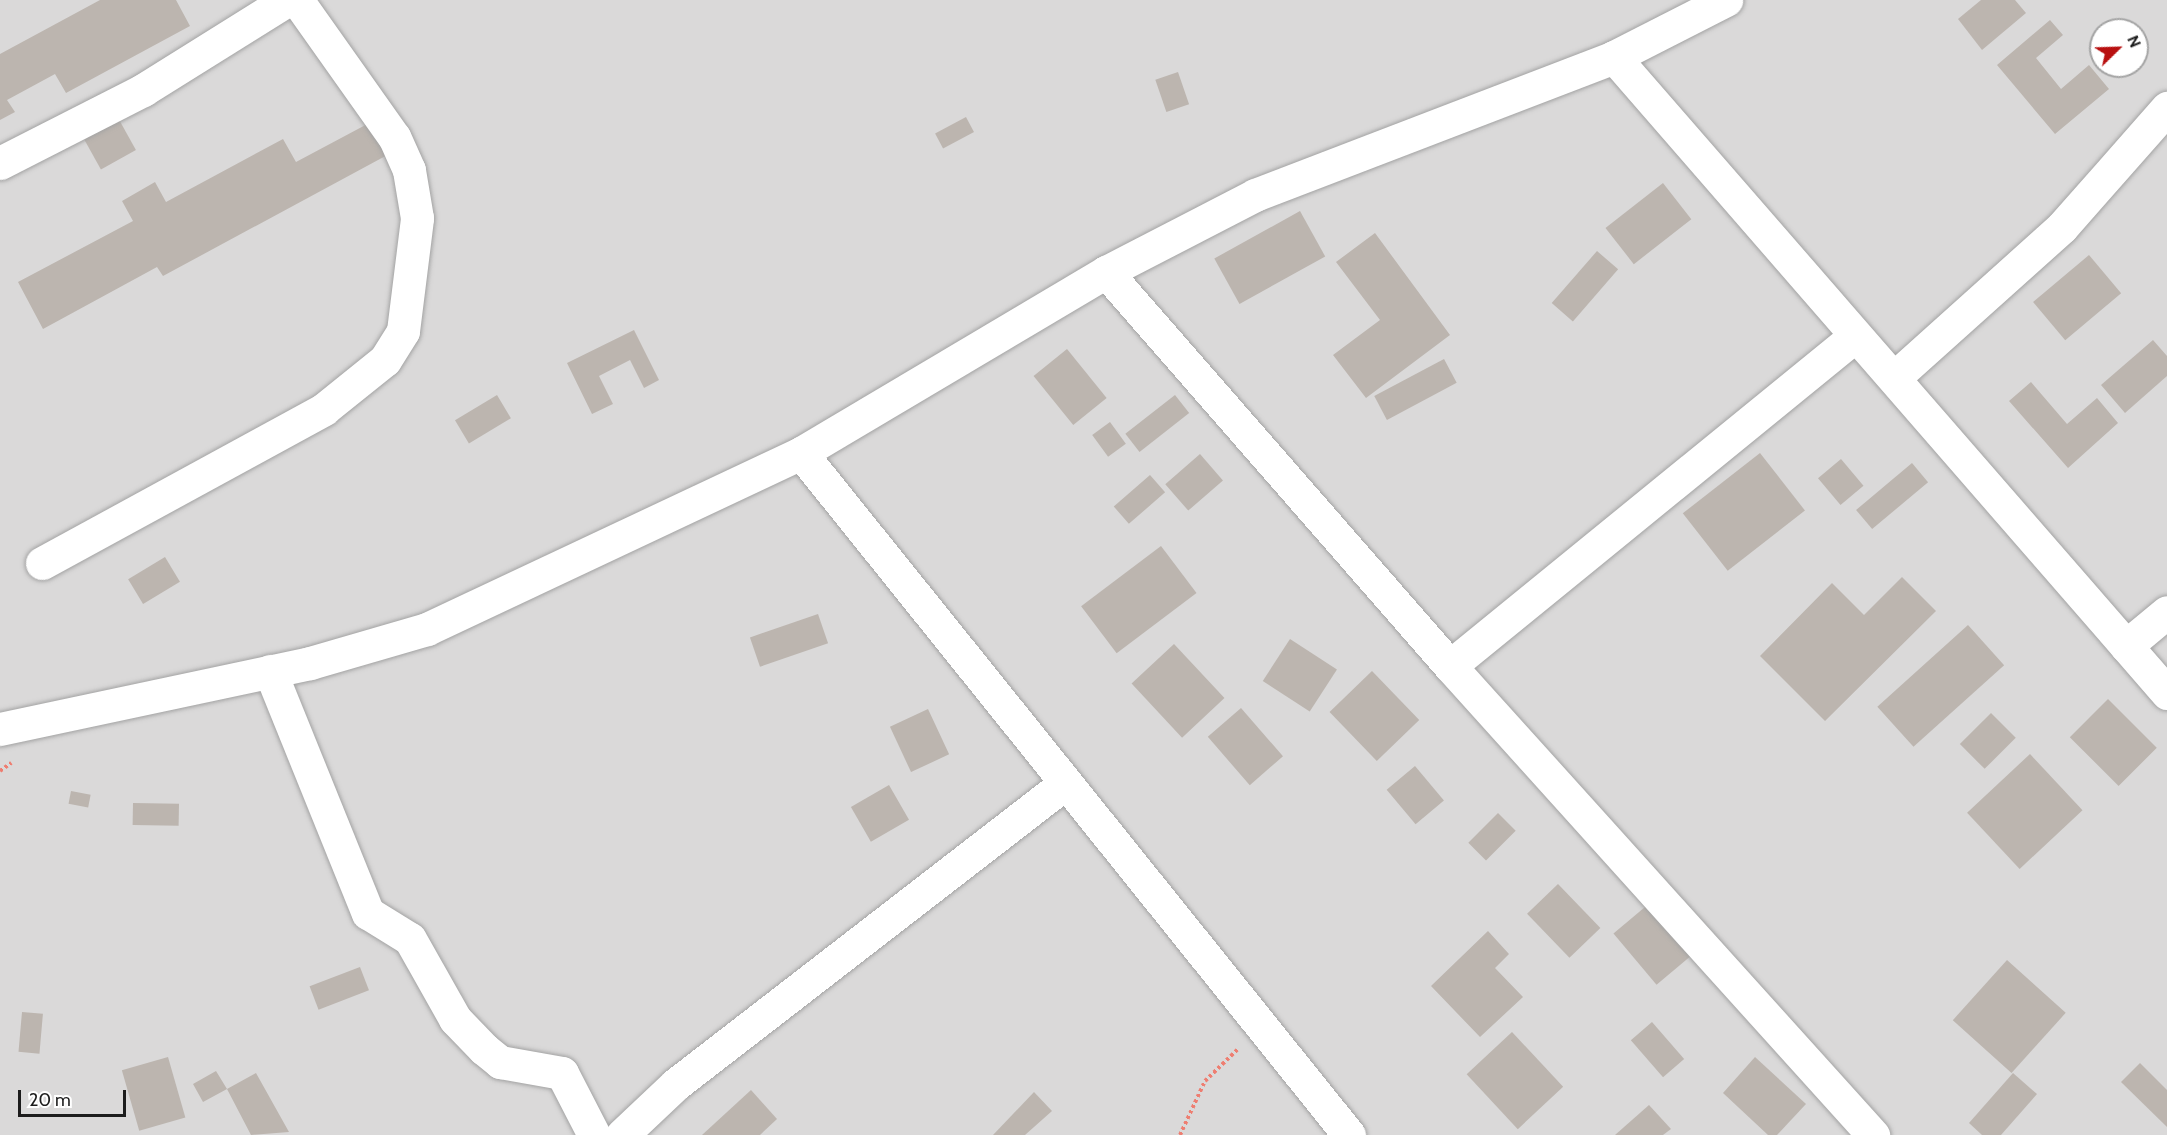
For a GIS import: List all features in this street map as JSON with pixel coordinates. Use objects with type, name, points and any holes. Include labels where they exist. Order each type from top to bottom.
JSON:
[{"type":"street","points":[[0,163],[143,90],[287,0]]},
{"type":"street","points":[[42,563],[324,409],[385,360],[404,331],[417,218],[409,170],[394,137],[297,0]]},
{"type":"street","points":[[0,729],[270,671],[428,629],[801,453],[1106,272],[1255,195],[1614,57],[1726,0]]},
{"type":"street","points":[[1614,57],[1855,336],[1894,376],[2167,693]]},
{"type":"street","points":[[1894,376],[2062,227],[2167,108]]},
{"type":"street","points":[[1106,272],[1450,666],[1874,1135]]},
{"type":"street","points":[[1450,666],[1855,336]]},
{"type":"street","points":[[801,453],[1259,1028],[1349,1135]]},
{"type":"street","points":[[2126,646],[2167,612]]},
{"type":"street","points":[[270,671],[368,913],[410,939],[455,1019],[484,1049],[500,1062],[562,1073],[594,1135]]},
{"type":"street","points":[[622,1135],[676,1084],[1064,784]]},
{"type":"path","points":[[1180,1135],[1205,1081],[1259,1028]]},
{"type":"shaded area","points":[[0,0],[2167,0],[2167,1135],[0,1135]]},
{"type":"building","points":[[100,0],[176,0],[190,26],[66,93],[55,74],[7,100],[15,112],[0,120],[0,54]]},
{"type":"building","points":[[1981,0],[2015,0],[2026,13],[1982,50],[1958,19]]},
{"type":"building","points":[[2050,20],[2063,35],[2036,58],[2061,89],[2089,65],[2089,78],[2100,78],[2109,89],[2055,134],[1997,65]]},
{"type":"building","points":[[1178,72],[1189,104],[1166,112],[1155,80]]},
{"type":"building","points":[[117,116],[136,150],[101,170],[82,135]]},
{"type":"building","points":[[966,117],[974,132],[943,148],[935,133]]},
{"type":"building","points":[[373,121],[391,153],[163,276],[157,267],[43,329],[18,282],[133,221],[122,201],[155,182],[166,202],[283,139],[296,162]]},
{"type":"building","points":[[1663,183],[1691,219],[1634,264],[1605,228]]},
{"type":"building","points":[[1300,211],[1325,256],[1239,304],[1214,259]]},
{"type":"building","points":[[1375,233],[1450,335],[1366,398],[1333,355],[1380,320],[1336,262]]},
{"type":"building","points":[[1597,251],[1618,269],[1573,321],[1552,303]]},
{"type":"building","points":[[2089,255],[2121,293],[2065,340],[2033,302]]},
{"type":"building","points":[[634,330],[659,380],[644,388],[630,360],[599,376],[613,404],[592,414],[567,363]]},
{"type":"building","points":[[2153,340],[2167,356],[2167,376],[2125,413],[2101,385]]},
{"type":"building","points":[[1067,349],[1107,398],[1073,425],[1034,376]]},
{"type":"building","points":[[1444,359],[1457,383],[1387,420],[1374,396]]},
{"type":"building","points":[[2031,382],[2067,424],[2097,398],[2118,423],[2068,468],[2009,401]]},
{"type":"building","points":[[497,395],[511,418],[469,443],[455,420]]},
{"type":"building","points":[[1175,395],[1189,413],[1140,452],[1125,434]]},
{"type":"building","points":[[1110,422],[1126,444],[1108,457],[1092,435]]},
{"type":"building","points":[[1760,453],[1805,511],[1728,571],[1683,513]]},
{"type":"building","points":[[1200,454],[1223,480],[1188,511],[1165,484]]},
{"type":"building","points":[[1841,459],[1863,486],[1841,505],[1818,478]]},
{"type":"building","points":[[1912,463],[1928,482],[1872,529],[1856,510]]},
{"type":"building","points":[[1150,475],[1165,492],[1129,524],[1114,506]]},
{"type":"building","points":[[1161,546],[1197,593],[1117,653],[1081,606]]},
{"type":"building","points":[[165,557],[180,582],[143,604],[128,579]]},
{"type":"building","points":[[1902,577],[1936,611],[1825,721],[1760,656],[1832,583],[1864,615]]},
{"type":"building","points":[[818,614],[828,643],[760,667],[750,637]]},
{"type":"building","points":[[1968,625],[2004,665],[1913,747],[1877,707]]},
{"type":"building","points":[[1290,639],[1337,669],[1310,711],[1263,681]]},
{"type":"building","points":[[1174,644],[1224,698],[1182,738],[1132,684]]},
{"type":"building","points":[[1372,671],[1419,720],[1377,761],[1330,712]]},
{"type":"building","points":[[2108,699],[2157,748],[2119,786],[2070,737]]},
{"type":"building","points":[[1241,708],[1283,756],[1250,785],[1208,737]]},
{"type":"building","points":[[928,709],[949,754],[911,772],[890,727]]},
{"type":"building","points":[[1991,713],[2016,738],[1985,769],[1960,744]]},
{"type":"building","points":[[2030,754],[2083,810],[2020,869],[1967,813]]},
{"type":"building","points":[[1415,766],[1444,800],[1416,824],[1387,790]]},
{"type":"building","points":[[889,785],[909,820],[871,842],[851,807]]},
{"type":"building","points":[[71,791],[91,795],[88,808],[69,804]]},
{"type":"building","points":[[133,803],[179,804],[179,826],[133,825]]},
{"type":"building","points":[[1498,813],[1516,831],[1486,860],[1468,843]]},
{"type":"building","points":[[1558,884],[1600,928],[1569,958],[1527,914]]},
{"type":"building","points":[[1651,902],[1694,953],[1657,985],[1613,933]]},
{"type":"building","points":[[1488,931],[1509,954],[1495,968],[1523,997],[1480,1037],[1431,986]]},
{"type":"building","points":[[2007,960],[2066,1013],[2012,1073],[1953,1020]]},
{"type":"building","points":[[360,967],[369,990],[319,1010],[310,986]]},
{"type":"building","points":[[22,1012],[43,1014],[39,1054],[19,1052]]},
{"type":"building","points":[[1652,1022],[1684,1059],[1663,1077],[1631,1040]]},
{"type":"building","points":[[1512,1032],[1563,1087],[1518,1129],[1467,1074]]},
{"type":"building","points":[[168,1057],[185,1118],[139,1131],[122,1070]]},
{"type":"building","points":[[1755,1057],[1806,1104],[1777,1135],[1768,1135],[1723,1093]]},
{"type":"building","points":[[2140,1063],[2167,1090],[2167,1127],[2121,1082]]},
{"type":"building","points":[[216,1071],[227,1089],[203,1102],[193,1084]]},
{"type":"building","points":[[256,1073],[289,1132],[251,1135],[227,1089]]},
{"type":"building","points":[[2013,1073],[2037,1094],[2001,1135],[1982,1135],[1969,1123]]},
{"type":"building","points":[[751,1090],[777,1119],[760,1135],[702,1135]]},
{"type":"building","points":[[1034,1092],[1052,1111],[1025,1135],[993,1135]]},
{"type":"building","points":[[1649,1105],[1671,1129],[1663,1135],[1615,1135]]}]
